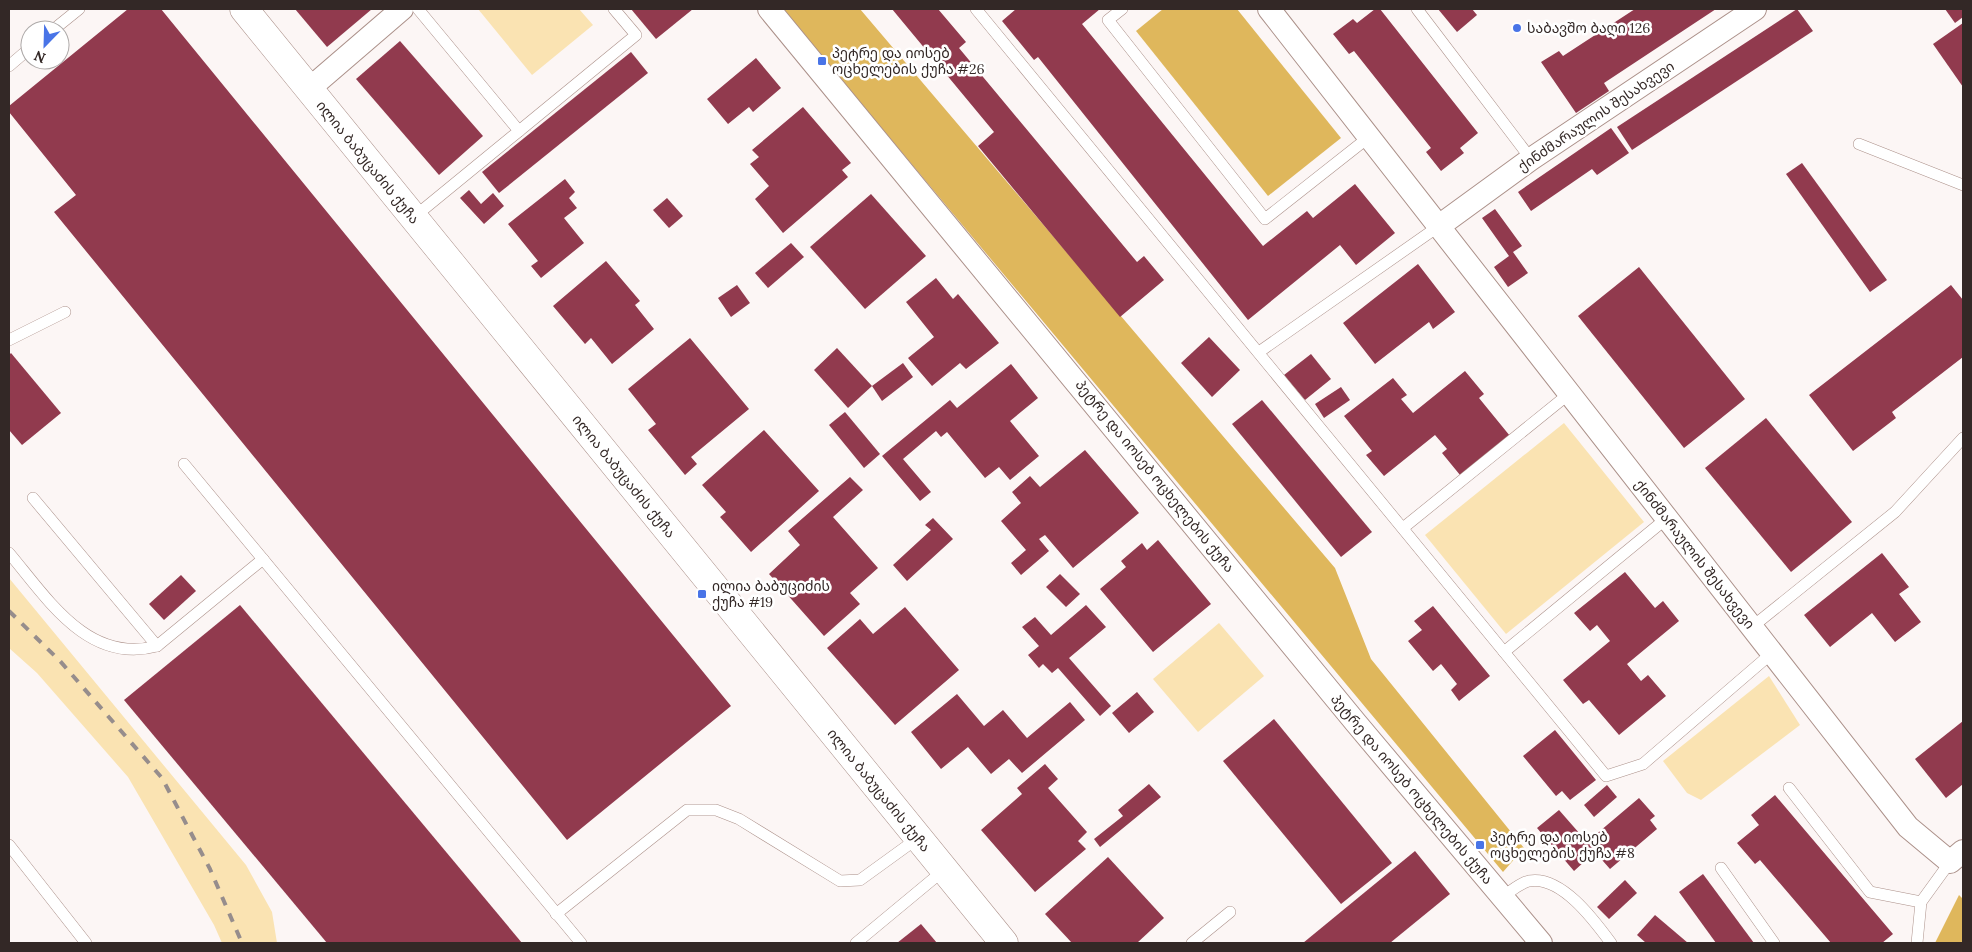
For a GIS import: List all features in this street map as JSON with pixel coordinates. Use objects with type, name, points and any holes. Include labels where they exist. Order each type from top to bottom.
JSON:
[{"type":"street","name":"ილია ბაბუცაძის ქუჩა","points":[[244,9],[1004,943]]},
{"type":"street","points":[[309,89],[402,9]]},
{"type":"street","name":"პეტრე და იოსებ ოცხელების ქუჩა","points":[[769,9],[1172,496],[1356,722],[1541,943]]},
{"type":"street","name":"ქინძმარაულის შესახვევი","points":[[1269,9],[1908,827],[1957,856]]},
{"type":"street","name":"ქინძმარაულის შესახვევი","points":[[1438,226],[1531,159],[1755,9]]},
{"type":"lane","points":[[65,20],[79,9]]},
{"type":"lane","points":[[418,9],[519,131]]},
{"type":"lane","points":[[414,218],[636,35],[614,9]]},
{"type":"lane","points":[[976,9],[1606,776],[1643,764],[1772,653]]},
{"type":"lane","points":[[1122,9],[1108,20],[1265,219],[1369,137]]},
{"type":"lane","points":[[1417,9],[1531,159]]},
{"type":"lane","points":[[9,66],[20,57]]},
{"type":"lane","points":[[1859,144],[1963,185]]},
{"type":"lane","points":[[1259,352],[1438,226]]},
{"type":"lane","points":[[9,340],[65,312]]},
{"type":"lane","points":[[1403,528],[1570,394]]},
{"type":"lane","points":[[1752,627],[1895,512],[1963,438]]},
{"type":"lane","points":[[184,464],[580,943]]},
{"type":"lane","points":[[33,498],[157,646]]},
{"type":"lane","points":[[1504,652],[1667,518]]},
{"type":"lane","points":[[9,553],[70,625],[99,642],[120,650],[140,651],[157,646],[263,559]]},
{"type":"lane","points":[[1789,788],[1870,892],[1922,902]]},
{"type":"lane","points":[[556,914],[687,810],[716,810],[739,819],[840,881],[860,880],[918,838]]},
{"type":"lane","points":[[9,845],[86,943]]},
{"type":"lane","points":[[1916,942],[1922,902],[1957,856]]},
{"type":"lane","points":[[1721,868],[1774,943]]},
{"type":"lane","points":[[856,943],[944,870]]},
{"type":"lane","points":[[1502,897],[1527,881],[1543,881],[1564,890],[1611,943]]},
{"type":"lane","points":[[1192,943],[1230,912]]},
{"type":"shaded area","points":[[478,9],[579,9],[593,25],[532,75]]},
{"type":"shaded area","points":[[782,9],[860,9],[1335,568],[1371,659],[1524,848],[1503,872]]},
{"type":"shaded area","points":[[1163,9],[1237,9],[1341,138],[1268,196],[1136,31]]},
{"type":"shaded area","points":[[1564,423],[1644,522],[1506,634],[1425,535]]},
{"type":"shaded area","points":[[9,578],[246,865],[272,912],[277,943],[222,943],[214,925],[128,777],[37,673],[9,648]]},
{"type":"shaded area","points":[[1219,623],[1264,676],[1198,732],[1153,679]]},
{"type":"shaded area","points":[[1769,676],[1800,725],[1701,800],[1687,793],[1663,761]]},
{"type":"shaded area","points":[[1959,895],[1963,899],[1963,943],[1935,943]]},
{"type":"building","points":[[128,9],[161,9],[731,706],[567,840],[54,212],[76,195],[9,112],[9,106],[53,70],[70,70],[70,56]]},
{"type":"building","points":[[295,9],[372,9],[327,47]]},
{"type":"building","points":[[631,9],[693,9],[656,39]]},
{"type":"building","points":[[892,9],[938,9],[966,42],[959,48],[1137,262],[1144,256],[1164,280],[1120,317],[978,146],[994,132]]},
{"type":"building","points":[[1016,9],[1100,9],[1082,24],[1263,246],[1307,211],[1313,218],[1355,184],[1395,233],[1356,265],[1340,245],[1248,320],[1038,57],[1034,60],[1002,21]]},
{"type":"building","points":[[1375,9],[1380,9],[1478,133],[1460,148],[1464,153],[1441,171],[1426,152],[1431,148],[1354,51],[1349,54],[1333,34],[1353,19],[1357,23]]},
{"type":"building","points":[[1438,9],[1472,9],[1477,15],[1457,32]]},
{"type":"building","points":[[1635,9],[1716,9],[1604,83],[1609,91],[1576,113],[1541,62],[1559,51],[1563,56]]},
{"type":"building","points":[[1797,9],[1813,31],[1632,150],[1617,127]]},
{"type":"building","points":[[1945,9],[1963,9],[1963,17],[1955,23]]},
{"type":"building","points":[[1963,23],[1963,87],[1933,44]]},
{"type":"building","points":[[400,41],[483,136],[439,175],[356,79]]},
{"type":"building","points":[[631,52],[648,73],[499,193],[482,172]]},
{"type":"building","points":[[756,58],[781,88],[753,112],[749,107],[728,124],[707,99]]},
{"type":"building","points":[[803,107],[851,163],[842,170],[848,177],[783,233],[755,199],[769,186],[750,164],[759,157],[752,150]]},
{"type":"building","points":[[1611,128],[1629,153],[1597,175],[1592,169],[1531,211],[1518,192]]},
{"type":"building","points":[[1802,163],[1887,280],[1870,292],[1786,174]]},
{"type":"building","points":[[565,179],[575,192],[569,198],[577,208],[564,218],[584,243],[541,278],[531,266],[538,261],[508,224]]},
{"type":"building","points":[[469,190],[481,204],[493,193],[504,206],[484,224],[460,198]]},
{"type":"building","points":[[871,194],[926,256],[865,309],[810,247]]},
{"type":"building","points":[[667,198],[683,216],[669,228],[653,210]]},
{"type":"building","points":[[1495,209],[1522,246],[1513,252],[1528,273],[1508,287],[1494,267],[1509,256],[1482,218]]},
{"type":"building","points":[[791,243],[804,257],[768,288],[755,273]]},
{"type":"building","points":[[606,261],[640,301],[635,305],[654,329],[612,364],[591,338],[585,344],[553,306]]},
{"type":"building","points":[[1418,264],[1455,312],[1433,329],[1429,322],[1375,364],[1343,323]]},
{"type":"building","points":[[1639,267],[1745,399],[1684,448],[1578,316]]},
{"type":"building","points":[[936,278],[953,299],[958,294],[999,343],[966,369],[960,363],[932,386],[908,358],[934,337],[906,302]]},
{"type":"building","points":[[737,285],[750,303],[731,317],[718,298]]},
{"type":"building","points":[[1951,285],[1963,300],[1963,357],[1892,412],[1896,418],[1853,451],[1809,395]]},
{"type":"building","points":[[1209,337],[1240,370],[1212,397],[1181,363]]},
{"type":"building","points":[[690,338],[749,409],[691,457],[697,464],[685,475],[648,430],[656,424],[628,389]]},
{"type":"building","points":[[837,348],[872,386],[848,408],[814,370]]},
{"type":"building","points":[[11,353],[61,413],[22,445],[9,430],[9,355]]},
{"type":"building","points":[[1311,354],[1331,379],[1305,400],[1284,375]]},
{"type":"building","points":[[903,363],[913,377],[882,401],[872,386]]},
{"type":"building","points":[[1011,364],[1038,398],[1010,421],[1039,456],[1010,480],[999,467],[985,478],[947,432],[941,437],[936,431],[903,459],[931,492],[920,501],[882,456],[950,400],[957,408]]},
{"type":"building","points":[[1465,371],[1484,394],[1479,398],[1510,436],[1460,475],[1442,453],[1447,449],[1435,435],[1384,476],[1366,455],[1372,451],[1344,416],[1393,378],[1407,395],[1401,399],[1413,413]]},
{"type":"building","points":[[1341,387],[1350,400],[1324,418],[1315,404]]},
{"type":"building","points":[[1262,400],[1372,532],[1341,557],[1232,424]]},
{"type":"building","points":[[845,412],[880,454],[864,468],[829,425]]},
{"type":"building","points":[[1766,418],[1852,522],[1791,572],[1705,468]]},
{"type":"building","points":[[764,430],[819,491],[751,552],[720,517],[726,512],[702,485]]},
{"type":"building","points":[[1085,450],[1139,513],[1073,568],[1045,535],[1039,539],[1049,551],[1021,575],[1011,563],[1026,550],[1001,521],[1021,503],[1012,492],[1030,476],[1040,487]]},
{"type":"building","points":[[850,477],[863,490],[833,517],[878,568],[850,593],[860,604],[824,636],[769,574],[800,545],[788,531]]},
{"type":"building","points":[[933,518],[953,539],[907,581],[893,565],[931,530],[925,525]]},
{"type":"building","points":[[1158,540],[1211,604],[1153,652],[1100,589],[1126,567],[1121,561],[1142,543],[1147,550]]},
{"type":"building","points":[[1882,553],[1909,587],[1899,594],[1921,622],[1895,642],[1872,613],[1830,647],[1804,615]]},
{"type":"building","points":[[1625,572],[1655,608],[1663,601],[1679,621],[1627,664],[1641,681],[1648,675],[1666,696],[1619,735],[1589,700],[1583,704],[1563,680],[1610,641],[1597,625],[1590,631],[1574,613]]},
{"type":"building","points":[[1060,574],[1080,594],[1066,607],[1046,587]]},
{"type":"building","points":[[181,575],[196,591],[164,620],[149,604]]},
{"type":"building","points":[[240,605],[522,943],[327,943],[124,700]]},
{"type":"building","points":[[1086,605],[1106,627],[1069,658],[1111,706],[1100,716],[1058,668],[1052,673],[1043,664],[1039,668],[1028,655],[1039,646],[1022,627],[1035,617],[1051,635]]},
{"type":"building","points":[[1433,606],[1490,676],[1459,701],[1451,690],[1457,684],[1441,664],[1433,671],[1408,641],[1422,630],[1414,621]]},
{"type":"building","points":[[905,607],[959,670],[895,725],[827,648],[860,619],[873,634]]},
{"type":"building","points":[[1137,692],[1154,712],[1129,733],[1112,713]]},
{"type":"building","points":[[957,694],[984,726],[1003,710],[1027,738],[1070,702],[1085,720],[1022,773],[1009,759],[991,774],[968,747],[941,769],[911,732]]},
{"type":"building","points":[[1274,719],[1392,863],[1341,904],[1223,761]]},
{"type":"building","points":[[1963,721],[1963,784],[1946,798],[1915,759]]},
{"type":"building","points":[[1555,730],[1596,780],[1570,800],[1562,791],[1556,796],[1523,756]]},
{"type":"building","points":[[1045,764],[1058,779],[1048,788],[1087,832],[1078,841],[1086,849],[1035,892],[981,830],[1022,794],[1017,788]]},
{"type":"building","points":[[1149,784],[1161,797],[1100,847],[1094,839],[1123,816],[1118,810]]},
{"type":"building","points":[[1607,785],[1617,797],[1594,817],[1584,805]]},
{"type":"building","points":[[1775,795],[1893,934],[1882,943],[1831,943],[1760,860],[1755,864],[1737,843],[1759,825],[1751,815]]},
{"type":"building","points":[[1639,798],[1655,816],[1650,820],[1657,829],[1610,869],[1595,852],[1574,871],[1537,828],[1559,810],[1587,842]]},
{"type":"building","points":[[1415,851],[1450,894],[1390,943],[1303,943]]},
{"type":"building","points":[[1108,857],[1164,918],[1137,943],[1072,943],[1045,914]]},
{"type":"building","points":[[1703,874],[1754,943],[1716,943],[1679,892]]},
{"type":"building","points":[[1625,880],[1637,893],[1609,919],[1597,907]]},
{"type":"building","points":[[1655,915],[1688,943],[1646,943],[1637,935]]},
{"type":"building","points":[[921,924],[937,943],[897,943]]},
{"type":"railway","points":[[9,611],[60,661],[162,778],[210,869],[242,943]]},
{"type":"place","name":"საბავშო ბაღი 126","points":[[1517,28]]},
{"type":"place","name":"პეტრე და იოსებ ოცხელების ქუჩა #26","points":[[822,61]]},
{"type":"place","name":"ილია ბაბუციძის ქუჩა #19","points":[[702,594]]},
{"type":"place","name":"პეტრე და იოსებ ოცხელების ქუჩა #8","points":[[1480,845]]}]
